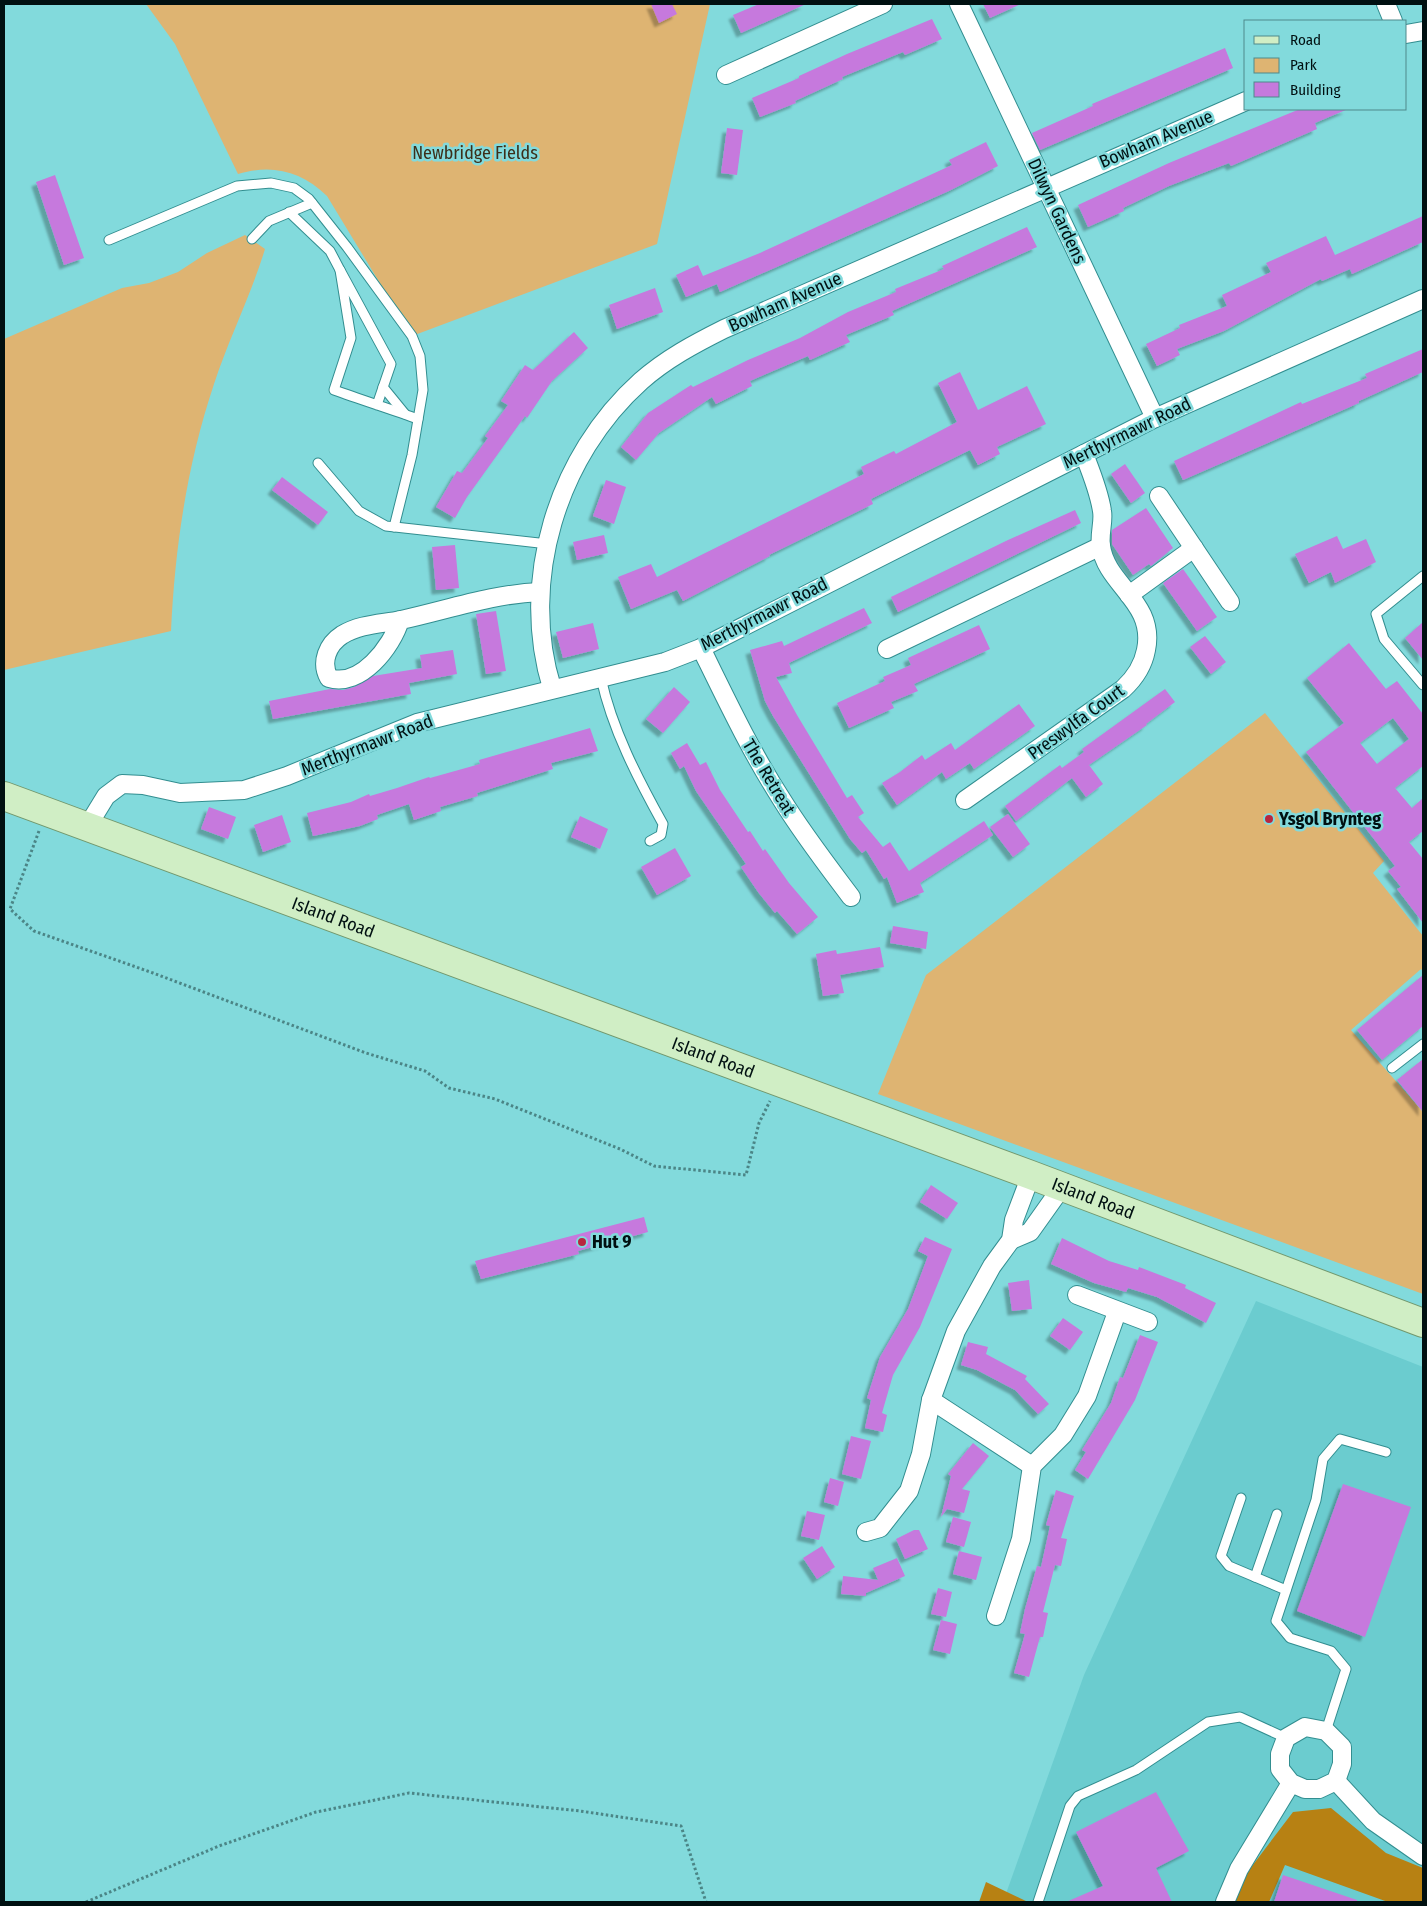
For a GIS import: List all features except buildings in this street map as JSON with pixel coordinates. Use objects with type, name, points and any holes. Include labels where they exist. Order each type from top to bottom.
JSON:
[{"type":"main road","name":"Island Road","points":[[4,796],[1031,1175],[1423,1322]]},
{"type":"street","points":[[726,75],[883,4]]},
{"type":"street","name":"Dilwyn Gardens","points":[[959,4],[1155,418]]},
{"type":"street","points":[[1386,4],[1394,20]]},
{"type":"street","points":[[1407,34],[1423,31]]},
{"type":"street","name":"Bowham Avenue","points":[[552,688],[544,662],[541,637],[540,592],[548,544],[566,486],[590,441],[622,400],[660,366],[682,351],[724,329],[1244,102]]},
{"type":"street","name":"Merthyrmawr Road","points":[[87,827],[106,796],[122,784],[143,785],[180,793],[244,790],[287,776],[417,722],[665,662],[701,648],[1155,418],[1423,299]]},
{"type":"street","points":[[887,649],[1100,546],[1103,513],[1094,480],[1084,454]]},
{"type":"street","points":[[1159,496],[1230,602]]},
{"type":"street","name":"Preswylfa Court","points":[[965,800],[1123,689],[1137,674],[1145,655],[1147,634],[1142,613],[1108,563],[1100,546]]},
{"type":"street","points":[[1129,595],[1194,548]]},
{"type":"street","points":[[400,620],[486,599],[540,592]]},
{"type":"street","name":"The Retreat","points":[[701,648],[738,723],[781,799],[812,846],[851,897]]},
{"type":"street","points":[[866,1532],[880,1528],[909,1491],[921,1454],[931,1400],[956,1331],[992,1266],[1011,1240],[1014,1220],[1031,1175]]},
{"type":"street","points":[[1011,1240],[1030,1232],[1062,1187]]},
{"type":"street","points":[[1078,1295],[1117,1312],[1148,1322]]},
{"type":"street","points":[[996,1616],[1021,1538],[1032,1466],[1063,1435],[1087,1396],[1117,1312]]},
{"type":"street","points":[[931,1400],[1032,1466]]},
{"type":"street","points":[[1305,1727],[1326,1731],[1342,1747],[1342,1764],[1336,1781],[1320,1789],[1305,1789],[1290,1783],[1280,1769],[1280,1754],[1286,1738],[1305,1727]]},
{"type":"street","points":[[1336,1781],[1373,1821],[1423,1856]]},
{"type":"street","points":[[1225,1902],[1239,1869],[1290,1783]]},
{"type":"lane","points":[[109,240],[236,186],[271,183],[294,188],[312,203],[347,247],[412,336],[420,356],[423,390],[394,526]]},
{"type":"lane","points":[[252,239],[269,221],[312,203]]},
{"type":"lane","points":[[289,212],[330,251],[391,364],[377,405]]},
{"type":"lane","points":[[340,270],[351,338],[334,390],[418,420]]},
{"type":"lane","points":[[383,387],[406,415]]},
{"type":"lane","points":[[318,463],[359,511],[386,526],[548,544]]},
{"type":"lane","points":[[1423,576],[1376,614],[1384,640],[1423,685]]},
{"type":"lane","points":[[600,678],[604,694],[630,758],[663,824],[661,835],[650,841]]},
{"type":"lane","points":[[1392,1068],[1423,1044]]},
{"type":"lane","points":[[1326,1731],[1346,1669],[1331,1651],[1290,1638],[1276,1622],[1316,1500],[1323,1459],[1340,1439],[1386,1452]]},
{"type":"lane","points":[[1241,1498],[1221,1556],[1229,1566],[1286,1590]]},
{"type":"lane","points":[[1255,1577],[1277,1514]]},
{"type":"lane","points":[[1038,1902],[1070,1806],[1078,1796],[1136,1770],[1208,1722],[1240,1717],[1286,1738]]},
{"type":"path","points":[[46,812],[10,909],[34,931],[153,973],[366,1053],[425,1072],[449,1088],[494,1099],[620,1149],[654,1166],[746,1175],[759,1123],[779,1082]]},
{"type":"path","points":[[86,1902],[219,1846],[316,1812],[409,1793],[580,1811],[681,1826],[706,1902]]},
{"type":"shaded area","points":[[1256,1301],[1423,1367],[1423,1902],[1003,1902],[1084,1675]]},
{"type":"shaded area","points":[[1331,1808],[1386,1853],[1423,1868],[1423,1902],[1388,1902],[1285,1865],[1269,1902],[1235,1902],[1243,1878],[1293,1812]]},
{"type":"shaded area","points":[[986,1882],[1028,1902],[979,1902]]},
{"type":"green space","name":"Newbridge Fields","points":[[146,4],[710,4],[657,244],[412,336],[327,196],[307,181],[286,172],[263,170],[238,174],[175,44]]},
{"type":"green space","points":[[245,235],[265,249],[220,367],[196,445],[179,537],[171,631],[4,670],[4,339],[122,288],[149,283],[178,272],[207,253]]},
{"type":"green space","name":"Ysgol Brynteg","points":[[1265,713],[1384,861],[1373,873],[1423,936],[1423,972],[1421,969],[1351,1030],[1423,1112],[1423,1294],[878,1094],[926,975]]},
{"type":"place","name":"Ysgol Brynteg","points":[[1269,819]]},
{"type":"place","name":"Hut 9","points":[[582,1242]]}]
